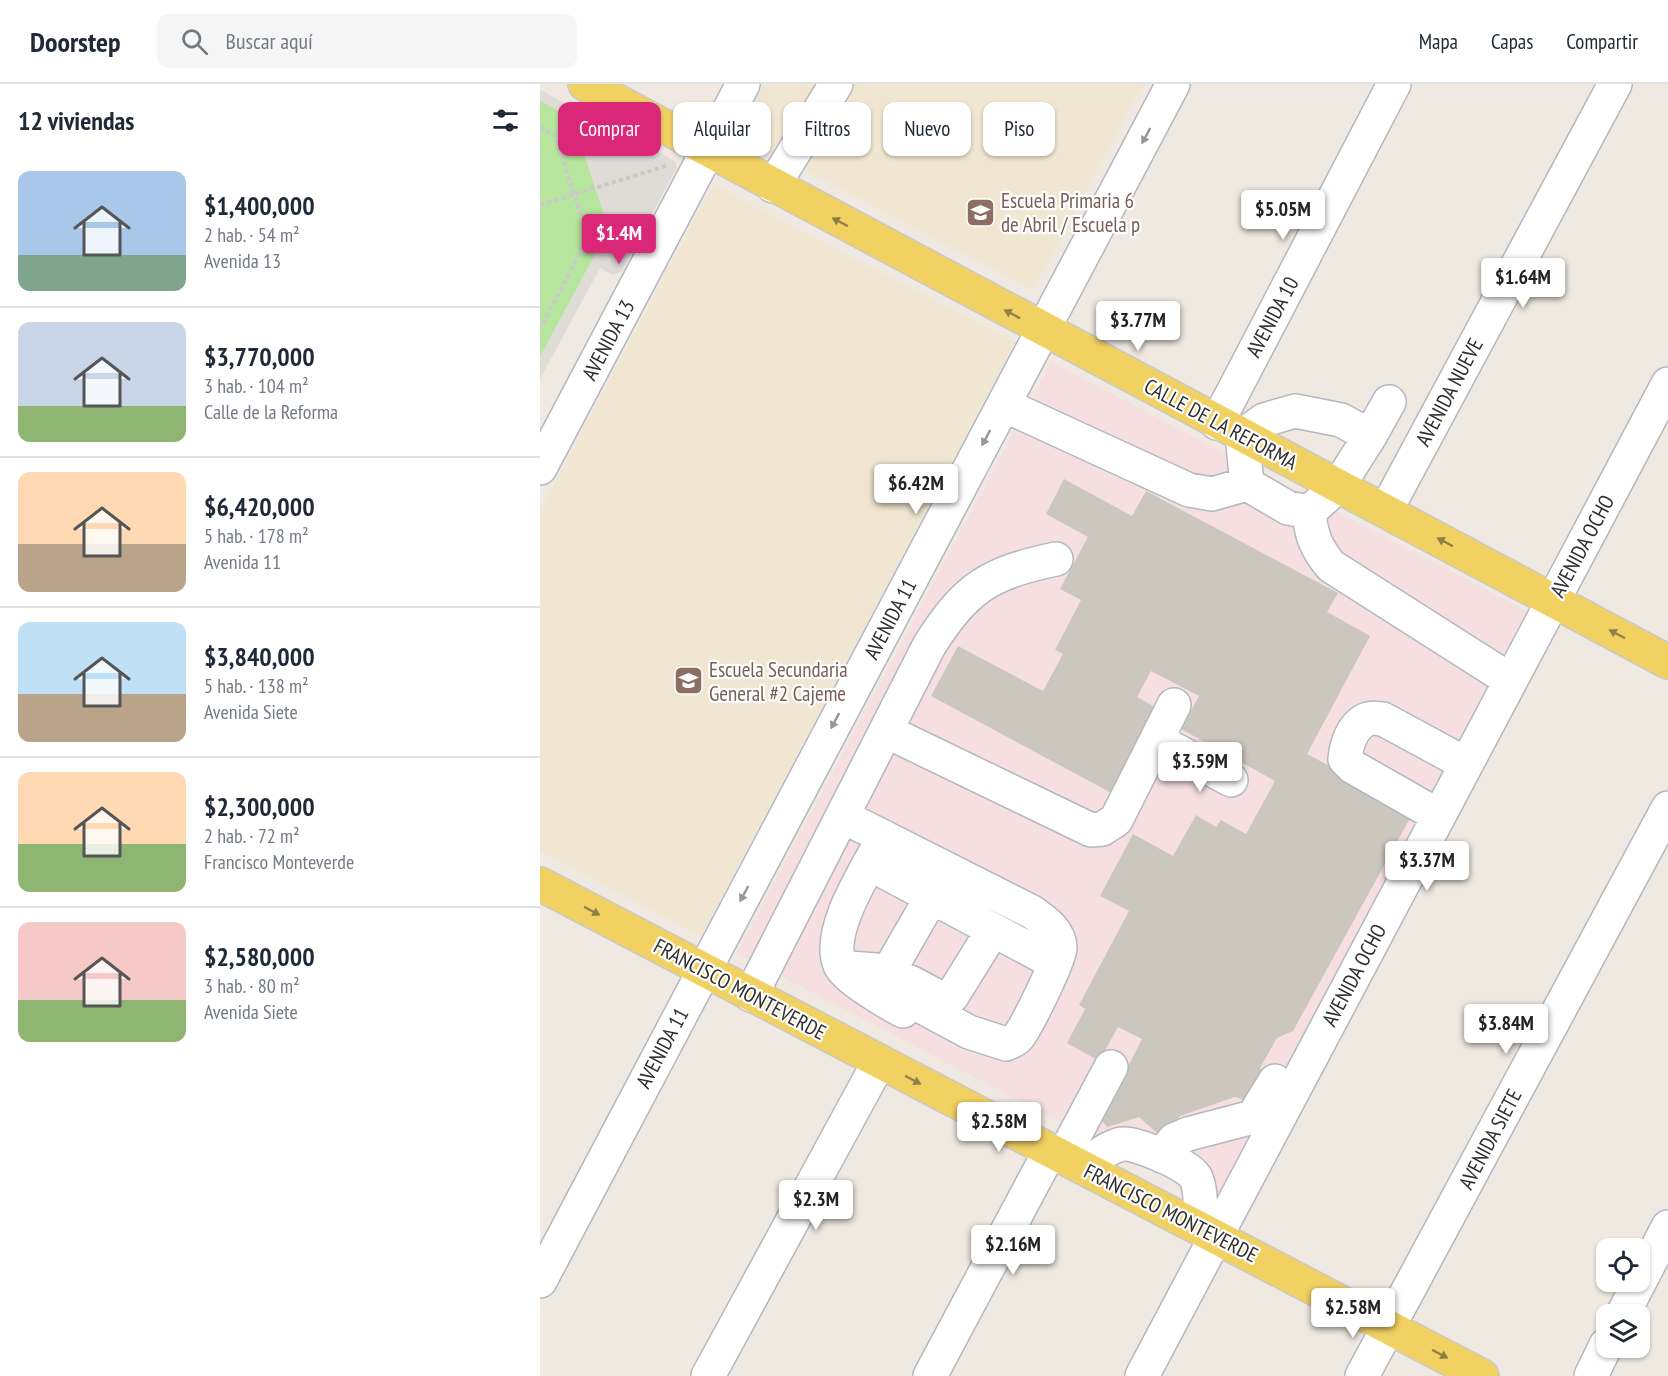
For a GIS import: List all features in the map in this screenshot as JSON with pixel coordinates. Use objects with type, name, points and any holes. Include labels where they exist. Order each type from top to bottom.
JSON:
[{"type":"main road","name":"CALLE DE LA REFORMA","points":[[585,84],[673,132]]},
{"type":"main road","name":"CALLE DE LA REFORMA","points":[[718,156],[1668,662]]},
{"type":"main road","name":"FRANCISCO MONTEVERDE","points":[[540,884],[1482,1376]]},
{"type":"street","name":"AVENIDA 13","points":[[734,102],[743,84]]},
{"type":"street","points":[[773,186],[836,84]]},
{"type":"street","name":"AVENIDA 11","points":[[540,1281],[1173,84]]},
{"type":"street","name":"AVENIDA 10","points":[[1229,429],[1394,84]]},
{"type":"street","name":"AVENIDA NUEVE","points":[[1386,510],[1615,84]]},
{"type":"street","name":"AVENIDA 13","points":[[540,468],[706,156]]},
{"type":"street","name":"AVENIDA OCHO","points":[[1142,1376],[1208,1232],[1431,811],[1466,764],[1668,384]]},
{"type":"street","points":[[1309,512],[1339,485],[1389,402]]},
{"type":"street","points":[[1004,405],[1189,490],[1212,494],[1247,484]]},
{"type":"street","points":[[1309,512],[1288,508],[1247,484],[1229,429],[1295,411],[1341,420],[1370,436]]},
{"type":"street","points":[[1309,512],[1314,542],[1331,566],[1510,680]]},
{"type":"street","points":[[751,994],[929,646],[946,618],[966,596],[988,579],[1022,566],[1056,559]]},
{"type":"street","points":[[886,731],[1091,830],[1102,830],[1116,820],[1174,705]]},
{"type":"street","points":[[1162,1156],[1174,1140],[1253,1117],[1260,1110],[1431,811],[1353,767],[1345,759],[1346,746],[1357,727],[1368,719],[1383,719],[1466,764]]},
{"type":"street","points":[[1157,740],[1231,780]]},
{"type":"street","name":"AVENIDA SIETE","points":[[1362,1376],[1668,808]]},
{"type":"street","points":[[842,816],[877,851],[931,898],[1055,963]]},
{"type":"street","points":[[877,851],[1032,912],[1048,924],[1060,948],[1055,963],[1019,1035],[1006,1044],[969,1032],[889,980]]},
{"type":"street","points":[[877,851],[840,923],[837,941],[840,967],[885,1002],[947,1034]]},
{"type":"street","points":[[889,980],[931,898]]},
{"type":"street","points":[[840,967],[889,980],[940,998],[952,996],[993,930]]},
{"type":"street","points":[[708,1376],[879,1062]]},
{"type":"street","points":[[930,1376],[1065,1159],[1111,1067]]},
{"type":"street","points":[[1065,1159],[1129,1144],[1162,1156],[1191,1171],[1195,1176],[1208,1232]]},
{"type":"street","points":[[1628,1304],[1668,1227]]},
{"type":"street","points":[[1591,1376],[1600,1358]]},
{"type":"path","points":[[540,127],[555,135],[588,237],[540,328]]},
{"type":"path","points":[[540,205],[669,164]]},
{"type":"shaded area","name":"Escuela Primaria 6 de Abril / Escuela p","points":[[764,84],[1143,84],[1033,290],[771,152],[771,102],[754,102]]},
{"type":"shaded area","points":[[540,90],[563,102],[558,102],[558,111],[540,101]]},
{"type":"shaded area","points":[[661,154],[675,161],[677,167],[621,272],[613,275],[600,268],[540,379],[540,357],[609,229],[585,156],[661,156]]},
{"type":"shaded area","name":"Escuela Secundaria General #2 Cajeme","points":[[713,185],[1015,342],[701,936],[540,851],[540,511]]},
{"type":"shaded area","points":[[1051,362],[1532,614],[1219,1205],[737,953]]},
{"type":"green space","points":[[540,100],[558,109],[558,156],[586,156],[609,229],[540,357]]},
{"type":"building","points":[[1064,479],[1132,516],[1146,491],[1338,593],[1327,612],[1370,636],[1307,754],[1414,811],[1293,1031],[1277,1038],[1260,1068],[1264,1079],[1249,1101],[1235,1097],[1180,1116],[1165,1140],[1139,1117],[1107,1127],[1101,1120],[1142,1039],[1118,1027],[1099,1061],[1067,1043],[1085,1009],[1079,1005],[1129,911],[1100,896],[1133,834],[1173,856],[1196,815],[1216,827],[1221,820],[1246,834],[1275,781],[1181,729],[1199,696],[1151,671],[1137,697],[1162,711],[1117,796],[931,696],[958,646],[1043,691],[1063,654],[1055,650],[1081,600],[1060,589],[1088,537],[1046,514]]},
{"type":"place","name":"Escuela Primaria 6 de Abril / Escuela p","points":[[980,212]]},
{"type":"place","name":"Escuela Secundaria General #2 Cajeme","points":[[688,681]]}]
